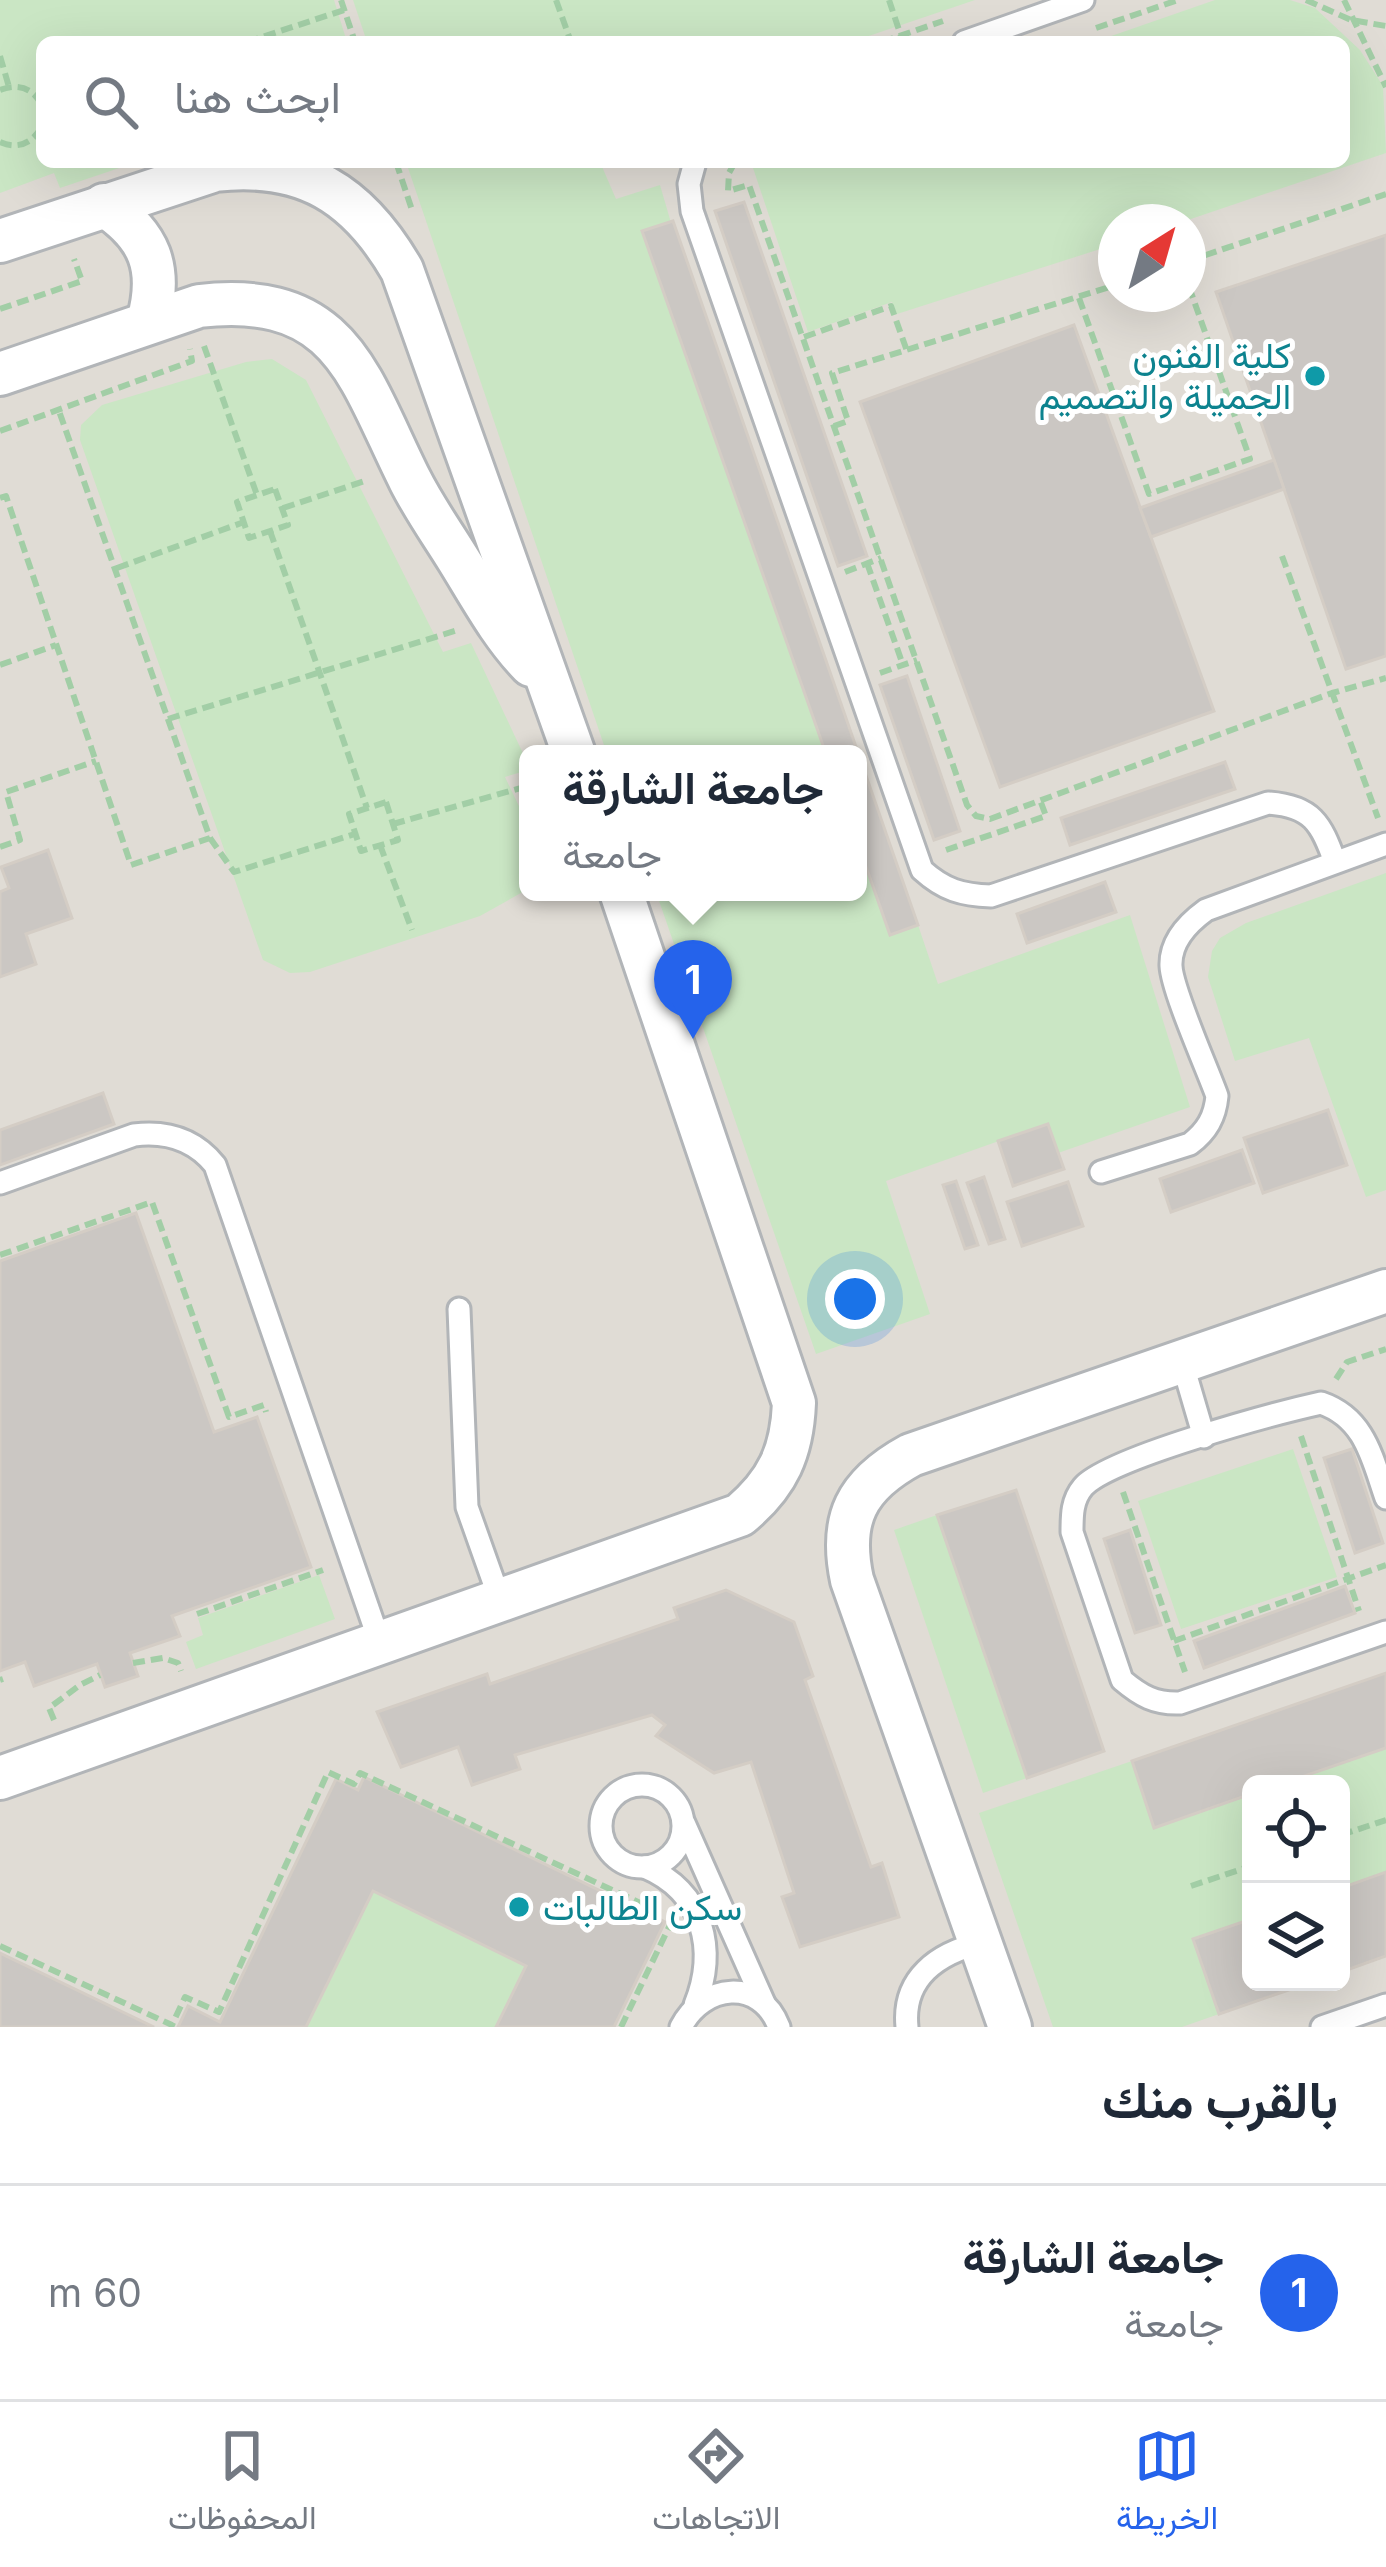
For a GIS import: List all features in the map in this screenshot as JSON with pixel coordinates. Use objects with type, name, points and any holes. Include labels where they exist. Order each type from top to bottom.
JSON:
[{"type":"street","points":[[0,241],[214,170],[276,169],[316,182],[354,206],[382,235],[402,270],[571,745]]},
{"type":"street","points":[[104,205],[127,220],[149,255],[155,296],[148,322]]},
{"type":"street","points":[[0,374],[199,306],[250,304],[295,316],[332,340],[367,383],[410,480],[496,621],[549,683]]},
{"type":"street","points":[[0,1778],[740,1515],[765,1493],[783,1466],[794,1403],[624,901]]},
{"type":"street","points":[[1010,2027],[852,1580],[845,1550],[849,1520],[863,1492],[884,1470],[911,1455],[1386,1291]]},
{"type":"lane","points":[[981,36],[1083,0]]},
{"type":"lane","points":[[693,168],[688,184],[692,211],[922,870],[940,886],[962,895],[991,896],[1268,803],[1292,805],[1309,814],[1324,831],[1335,862]]},
{"type":"lane","points":[[1101,1172],[1190,1144],[1216,1110],[1217,1096],[1171,968],[1182,933],[1206,910],[1386,844]]},
{"type":"lane","points":[[0,1183],[134,1135],[165,1134],[206,1155],[224,1182],[380,1643]]},
{"type":"lane","points":[[459,1309],[467,1508],[500,1600]]},
{"type":"lane","points":[[1182,1362],[1204,1437]]},
{"type":"lane","points":[[1377,1635],[1194,1699],[1162,1703],[1140,1695],[1122,1681],[1072,1532],[1071,1511],[1079,1491],[1114,1466],[1321,1402],[1354,1421],[1365,1438],[1386,1498]]},
{"type":"lane","points":[[681,2027],[695,2005],[707,1959],[705,1935],[697,1912],[676,1884],[645,1867],[631,1865],[607,1848],[601,1819],[606,1805],[629,1786],[644,1784],[670,1796],[680,1807],[764,2003],[779,2027]]},
{"type":"lane","points":[[645,1867],[670,1857],[683,1835],[684,1822]]},
{"type":"lane","points":[[907,2027],[907,2005],[929,1965],[954,1949],[981,1943]]},
{"type":"lane","points":[[695,2005],[729,1990],[764,2003]]},
{"type":"lane","points":[[1322,2027],[1386,2005]]},
{"type":"path","points":[[341,0],[353,36]]},
{"type":"path","points":[[556,0],[569,36]]},
{"type":"path","points":[[889,0],[901,36]]},
{"type":"path","points":[[1077,35],[1178,0]]},
{"type":"path","points":[[1306,0],[1351,20],[1386,26]]},
{"type":"path","points":[[1344,0],[1386,87]]},
{"type":"path","points":[[265,36],[344,10]]},
{"type":"path","points":[[0,56],[4,88],[31,91],[36,98]]},
{"type":"path","points":[[0,142],[17,146],[36,133]]},
{"type":"path","points":[[732,168],[728,191],[749,185],[970,812],[990,819],[1386,678]]},
{"type":"path","points":[[1206,255],[1386,194]]},
{"type":"path","points":[[0,309],[82,281]]},
{"type":"path","points":[[834,426],[848,421],[832,374],[1098,291]]},
{"type":"path","points":[[1079,298],[1149,494],[1250,459],[1198,312]]},
{"type":"path","points":[[803,338],[891,306],[907,351]]},
{"type":"path","points":[[0,431],[192,361],[188,349],[218,342]]},
{"type":"path","points":[[204,345],[257,495]]},
{"type":"path","points":[[58,411],[211,838],[235,872],[356,834]]},
{"type":"path","points":[[282,509],[382,476]]},
{"type":"path","points":[[275,489],[282,509],[288,525],[250,538],[237,502],[275,489]]},
{"type":"path","points":[[0,498],[6,496],[131,865],[211,838]]},
{"type":"path","points":[[117,568],[244,522]]},
{"type":"path","points":[[270,531],[367,808]]},
{"type":"path","points":[[1282,556],[1378,819]]},
{"type":"path","points":[[867,563],[902,665]]},
{"type":"path","points":[[168,718],[461,629],[451,610]]},
{"type":"path","points":[[0,664],[56,645]]},
{"type":"path","points":[[0,847],[20,840],[6,792],[95,761]]},
{"type":"path","points":[[393,824],[519,789]]},
{"type":"path","points":[[917,860],[1046,816],[1040,800]]},
{"type":"path","points":[[386,802],[393,824],[398,840],[361,851],[349,814],[386,802]]},
{"type":"path","points":[[380,845],[412,930]]},
{"type":"path","points":[[0,1255],[152,1202],[229,1417],[264,1405],[271,1426]]},
{"type":"path","points":[[1321,1402],[1347,1362],[1386,1348]]},
{"type":"path","points":[[1292,1409],[1348,1579],[1377,1635]]},
{"type":"path","points":[[1114,1466],[1194,1699]]},
{"type":"path","points":[[1174,1641],[1386,1565]]},
{"type":"path","points":[[197,1614],[322,1570],[329,1588]]},
{"type":"path","points":[[37,1728],[55,1722],[49,1708],[100,1675]]},
{"type":"path","points":[[0,1946],[172,2025],[185,1997],[219,2012],[328,1772],[354,1784],[360,1773],[652,1908]]},
{"type":"path","points":[[1350,1832],[1386,1820]]},
{"type":"path","points":[[1191,1886],[1242,1869]]},
{"type":"path","points":[[621,2027],[673,1918]]},
{"type":"shaded area","points":[[0,0],[1386,0],[1386,2027],[0,2027]]},
{"type":"green space","points":[[0,0],[334,0],[345,36],[36,36],[36,168],[119,168],[60,188],[54,173],[0,193]]},
{"type":"green space","points":[[353,0],[975,0],[869,36],[365,36]]},
{"type":"green space","points":[[1215,0],[1290,0],[1315,8],[1345,36],[1111,36]]},
{"type":"green space","points":[[1350,41],[1383,86],[1386,153],[1350,165]]},
{"type":"green space","points":[[408,168],[603,168],[616,199],[660,185],[823,745],[604,745]]},
{"type":"green space","points":[[753,168],[1342,168],[1206,214],[1206,204],[1098,204],[1098,250],[897,314],[892,302],[808,332]]},
{"type":"green space","points":[[272,359],[306,380],[443,652],[471,643],[519,745],[519,773],[505,777],[519,806],[519,894],[480,916],[310,972],[290,973],[263,960],[80,440],[81,425],[102,405],[246,362]]},
{"type":"green space","points":[[867,869],[890,934],[918,925],[938,984],[1130,915],[1190,1107],[1058,1153],[1047,1124],[886,1181],[930,1314],[816,1354],[659,901],[867,901]]},
{"type":"green space","points":[[1386,873],[1386,1190],[1366,1197],[1309,1038],[1235,1061],[1208,977],[1212,951],[1220,938],[1246,923]]},
{"type":"green space","points":[[1293,1449],[1337,1577],[1181,1629],[1138,1501]]},
{"type":"green space","points":[[937,1515],[1027,1778],[983,1793],[894,1530]]},
{"type":"green space","points":[[319,1575],[335,1619],[196,1669],[186,1642],[203,1635],[198,1618]]},
{"type":"green space","points":[[1386,1748],[1386,1872],[1350,1885],[1350,1775],[1307,1775]]},
{"type":"green space","points":[[1132,1761],[1155,1827],[1242,1797],[1242,1922],[1193,1939],[1219,2014],[1182,2027],[1053,2027],[979,1813]]},
{"type":"green space","points":[[373,1891],[526,1966],[496,2027],[306,2027]]},
{"type":"building","points":[[744,202],[867,556],[838,566],[715,211]]},
{"type":"building","points":[[673,221],[855,745],[823,745],[642,231]]},
{"type":"building","name":"كلية الفنون الجميلة والتصميم","points":[[1386,235],[1386,656],[1346,669],[1216,292]]},
{"type":"building","points":[[1074,325],[1214,711],[1000,787],[860,402]]},
{"type":"building","points":[[1274,460],[1284,489],[1151,537],[1140,508]]},
{"type":"building","points":[[907,676],[960,831],[934,840],[880,685]]},
{"type":"building","points":[[1225,762],[1235,789],[1070,845],[1061,818]]},
{"type":"building","points":[[867,778],[918,925],[890,935],[867,870]]},
{"type":"building","points":[[48,850],[72,918],[26,934],[36,964],[0,977],[0,892],[9,888],[1,867]]},
{"type":"building","points":[[1105,882],[1116,912],[1027,943],[1017,914]]},
{"type":"building","points":[[103,1093],[114,1124],[0,1165],[0,1130]]},
{"type":"building","points":[[1328,1110],[1347,1165],[1263,1193],[1244,1138]]},
{"type":"building","points":[[1048,1124],[1064,1169],[1013,1186],[998,1141]]},
{"type":"building","points":[[1242,1150],[1254,1183],[1171,1212],[1160,1179]]},
{"type":"building","points":[[984,1177],[1005,1239],[989,1244],[967,1183]]},
{"type":"building","points":[[956,1181],[978,1245],[965,1249],[943,1185]]},
{"type":"building","points":[[1068,1182],[1083,1226],[1022,1246],[1007,1202]]},
{"type":"building","points":[[136,1213],[214,1432],[257,1417],[311,1567],[172,1616],[180,1636],[130,1653],[138,1676],[105,1687],[97,1664],[34,1686],[25,1662],[0,1671],[0,1261]]},
{"type":"building","points":[[1352,1449],[1383,1543],[1355,1553],[1324,1458]]},
{"type":"building","points":[[1016,1490],[1104,1751],[1027,1778],[937,1515]]},
{"type":"building","points":[[1130,1530],[1161,1625],[1135,1633],[1104,1539]]},
{"type":"building","points":[[1345,1586],[1355,1613],[1204,1668],[1194,1641]]},
{"type":"building","points":[[726,1590],[794,1622],[813,1676],[805,1680],[871,1867],[882,1863],[899,1917],[800,1947],[782,1897],[794,1893],[751,1762],[714,1773],[656,1736],[665,1725],[652,1715],[515,1755],[520,1769],[472,1785],[458,1747],[401,1767],[377,1712],[487,1674],[490,1684],[678,1619],[674,1608]]},
{"type":"building","points":[[1386,1673],[1386,1748],[1307,1775],[1242,1775],[1242,1797],[1154,1828],[1132,1761]]},
{"type":"building","name":"سكن الطالبات","points":[[364,1777],[665,1922],[614,2027],[496,2027],[526,1966],[373,1891],[306,2027],[178,2027],[188,2006],[220,2022],[336,1779],[358,1790]]},
{"type":"building","points":[[1386,1872],[1386,1956],[1350,1969],[1350,1885]]},
{"type":"building","points":[[1242,1922],[1242,1991],[1286,1991],[1219,2014],[1193,1939]]},
{"type":"building","points":[[0,1953],[154,2027],[0,2027]]},
{"type":"place","name":"كلية الفنون الجميلة والتصميم","points":[[1315,376]]},
{"type":"place","name":"جامعة الشارقة","points":[[693,1039]]},
{"type":"place","name":"سكن الطالبات","points":[[519,1907]]}]
